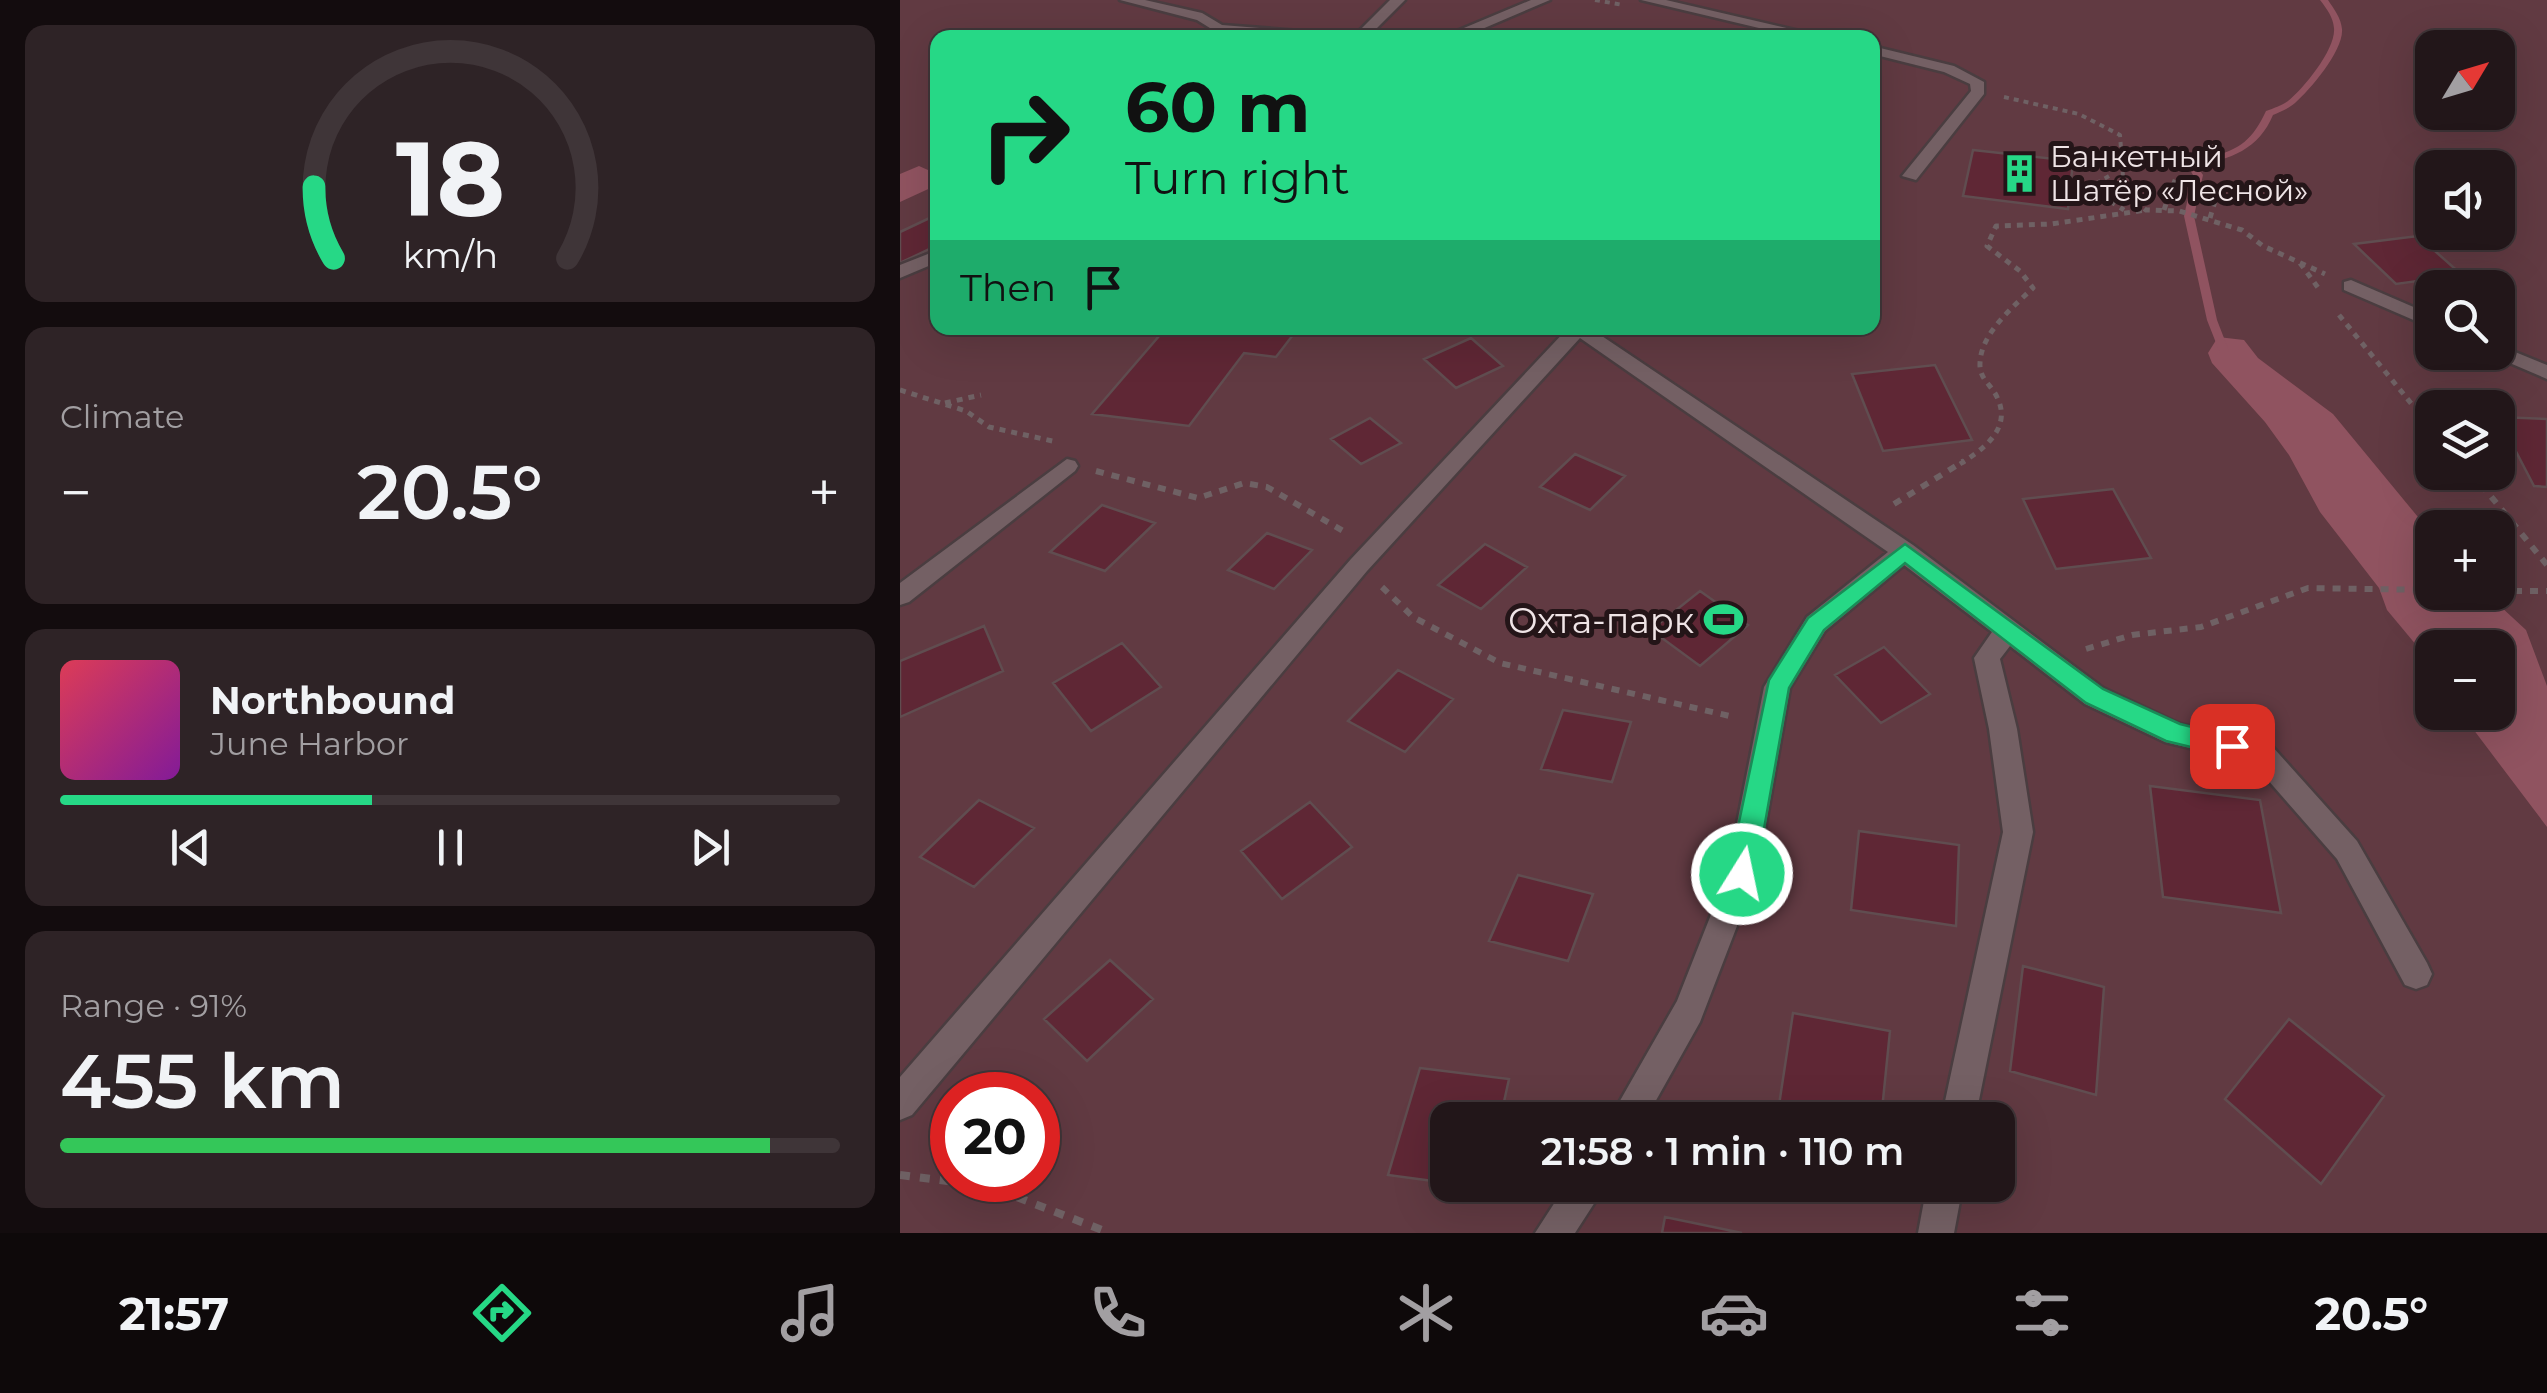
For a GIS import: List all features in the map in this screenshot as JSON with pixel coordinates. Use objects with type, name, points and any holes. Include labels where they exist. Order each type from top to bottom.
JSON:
[{"type":"lane","points":[[1128,0],[1202,16],[1218,29],[1231,30]]},
{"type":"lane","points":[[1367,30],[1398,0]]},
{"type":"lane","points":[[1466,30],[1543,0]]},
{"type":"lane","points":[[1648,0],[1785,30]]},
{"type":"lane","points":[[1880,52],[1949,70],[1977,82],[1979,91],[1910,176]]},
{"type":"lane","points":[[900,272],[930,259]]},
{"type":"lane","points":[[2351,286],[2415,314]]},
{"type":"lane","points":[[900,1103],[1358,564],[1571,335]]},
{"type":"lane","points":[[1588,335],[1865,522],[2094,696],[2175,734],[2261,753],[2347,850],[2416,974]]},
{"type":"lane","points":[[2515,359],[2547,373]]},
{"type":"lane","points":[[900,596],[1067,466]]},
{"type":"lane","points":[[1636,1102],[1689,1010],[1742,874],[1777,687],[1816,624],[1905,552]]},
{"type":"lane","points":[[1962,1102],[2018,832],[2003,730],[1987,658],[2008,630]]},
{"type":"lane","points":[[1553,1233],[1576,1202]]},
{"type":"lane","points":[[1936,1233],[1942,1202]]},
{"type":"path","points":[[1979,91],[2045,103],[2095,119],[2120,135],[2124,190],[2146,210]]},
{"type":"path","points":[[2109,176],[2090,187],[2125,210]]},
{"type":"path","points":[[2164,210],[2176,179]]},
{"type":"path","points":[[2208,217],[2219,188]]},
{"type":"path","points":[[1865,522],[1989,446],[1998,434],[1999,401],[1981,374],[1982,356],[1998,322],[2033,288],[2020,271],[1987,246],[1996,226],[2010,221],[2046,225],[2125,210],[2179,211],[2242,230],[2263,246],[2299,262],[2322,292]]},
{"type":"path","points":[[2333,307],[2415,410]]},
{"type":"path","points":[[900,390],[966,411],[988,428],[1048,437],[1062,445],[1067,466],[1198,498],[1244,483],[1267,487],[1345,533],[1358,564],[1413,617],[1500,663],[1717,716],[1770,720]]},
{"type":"path","points":[[944,404],[981,395]]},
{"type":"path","points":[[2486,490],[2547,565]]},
{"type":"path","points":[[2046,659],[2132,635],[2201,627],[2308,588],[2415,590]]},
{"type":"path","points":[[2515,591],[2547,591]]},
{"type":"path","points":[[900,1175],[988,1186],[1110,1233]]},
{"type":"shaded area","name":"Охта-парк","points":[[900,0],[2547,0],[2547,1233],[900,1233]]},
{"type":"shaded area","points":[[919,166],[930,171],[930,188],[900,202],[900,174]]},
{"type":"shaded area","points":[[2218,337],[2244,340],[2258,358],[2333,414],[2415,513],[2415,610],[2504,610],[2526,630],[2547,686],[2547,827],[2474,730],[2515,730],[2515,630],[2415,630],[2415,644],[2387,610],[2379,588],[2320,512],[2289,455],[2212,363],[2208,353]]},
{"type":"building","name":"Банкетный Шатёр «Лесной»","points":[[1973,150],[2073,161],[2068,209],[1963,196]]},
{"type":"building","points":[[930,218],[930,249],[900,263],[900,232]]},
{"type":"building","points":[[2415,236],[2415,250],[2434,250],[2456,270],[2415,270],[2415,281],[2396,284],[2354,244]]},
{"type":"building","points":[[1160,335],[1293,335],[1276,357],[1244,353],[1189,426],[1092,414]]},
{"type":"building","points":[[1471,338],[1503,366],[1456,388],[1424,359]]},
{"type":"building","points":[[1935,365],[1972,440],[1883,451],[1852,374]]},
{"type":"building","points":[[1370,418],[1401,443],[1361,464],[1331,439]]},
{"type":"building","points":[[2515,418],[2547,419],[2547,487],[2534,486],[2515,450]]},
{"type":"building","points":[[1575,454],[1625,476],[1590,510],[1540,487]]},
{"type":"building","points":[[2113,489],[2151,558],[2056,569],[2023,499]]},
{"type":"building","points":[[1102,505],[1155,523],[1105,571],[1050,552]]},
{"type":"building","points":[[1267,533],[1312,550],[1274,589],[1228,570]]},
{"type":"building","points":[[1485,544],[1527,567],[1481,609],[1438,585]]},
{"type":"building","points":[[1700,591],[1748,625],[1700,666],[1651,630]]},
{"type":"building","points":[[984,626],[1003,671],[900,717],[900,661]]},
{"type":"building","points":[[1122,643],[1161,687],[1091,731],[1053,683]]},
{"type":"building","points":[[1884,647],[1930,694],[1881,723],[1835,675]]},
{"type":"building","points":[[1398,670],[1453,699],[1405,752],[1348,721]]},
{"type":"building","points":[[1563,710],[1631,722],[1612,782],[1541,769]]},
{"type":"building","points":[[2150,786],[2260,800],[2281,913],[2163,897]]},
{"type":"building","points":[[979,800],[1034,828],[974,887],[920,857]]},
{"type":"building","points":[[1310,802],[1352,847],[1282,899],[1241,851]]},
{"type":"building","points":[[1859,831],[1959,845],[1956,926],[1851,910]]},
{"type":"building","points":[[1518,875],[1593,894],[1568,961],[1489,941]]},
{"type":"building","points":[[1110,960],[1153,999],[1087,1061],[1044,1019]]},
{"type":"building","points":[[2023,966],[2104,987],[2096,1095],[2010,1071]]},
{"type":"building","points":[[1793,1013],[1890,1031],[1883,1102],[1779,1102]]},
{"type":"building","points":[[2289,1019],[2384,1096],[2321,1184],[2225,1099]]},
{"type":"building","points":[[1420,1068],[1509,1079],[1504,1102],[1430,1102],[1430,1181],[1388,1175]]},
{"type":"building","points":[[1665,1217],[1742,1233],[1662,1233]]},
{"type":"waterway","points":[[2224,351],[2212,320],[2189,216],[2198,175],[2190,163],[2215,159],[2249,144],[2269,113],[2292,102],[2324,65],[2338,38],[2336,20],[2324,0]]},
{"type":"place","name":"Банкетный Шатёр «Лесной»","points":[[2020,173]]},
{"type":"place","name":"Охта-парк","points":[[1724,620]]},
{"type":"route","points":[[1742,874],[1777,687],[1816,624],[1905,552],[2094,696],[2175,734],[2232,746]]}]
